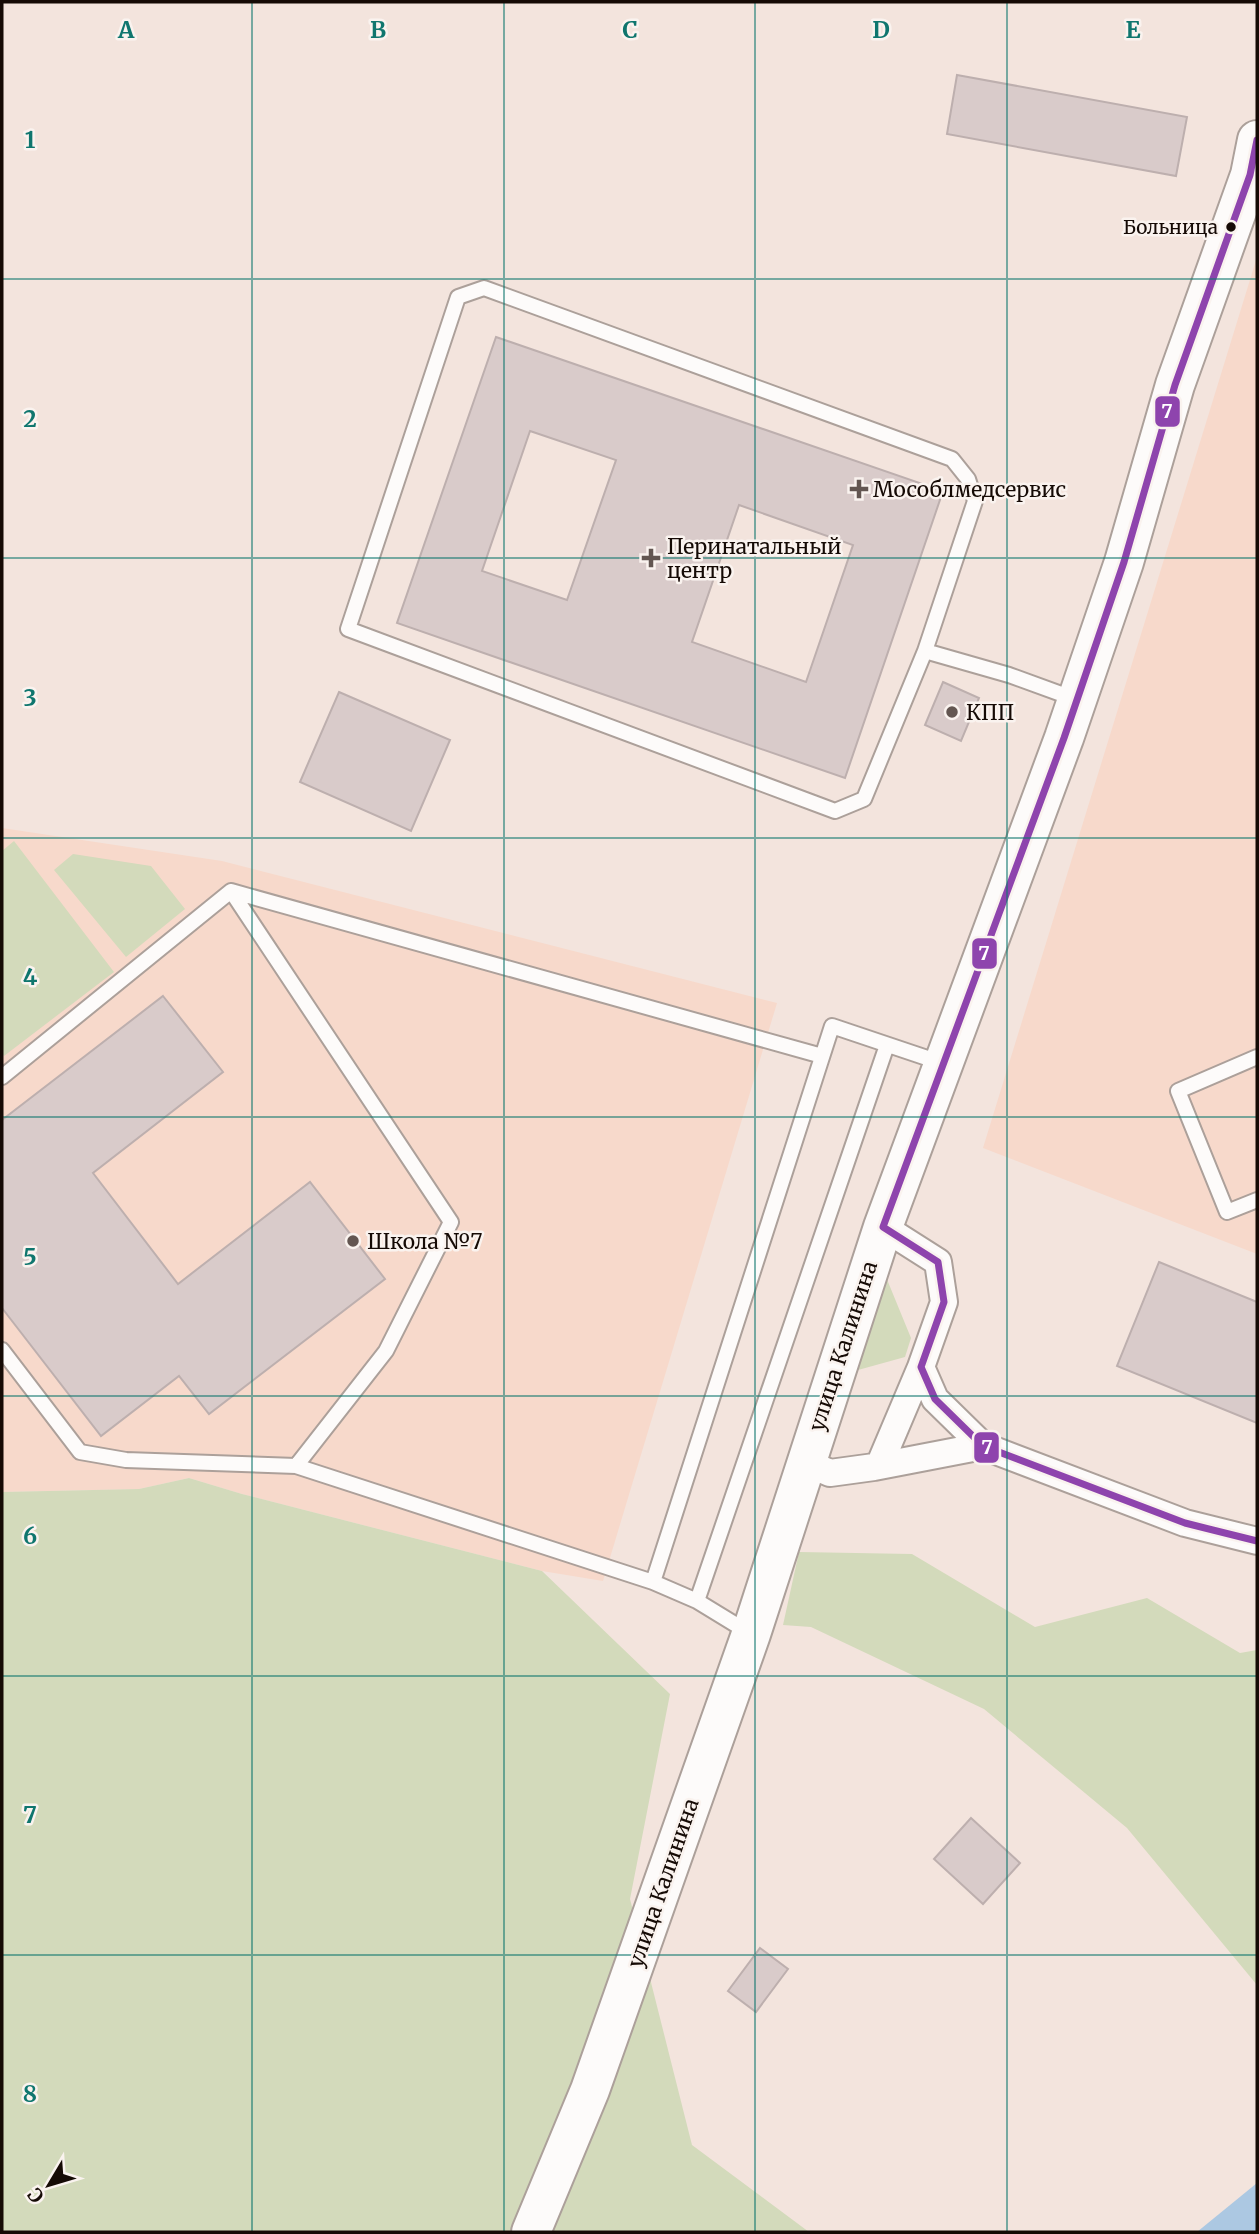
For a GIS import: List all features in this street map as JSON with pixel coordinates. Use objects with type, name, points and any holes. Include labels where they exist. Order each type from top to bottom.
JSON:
[{"type":"street","name":"улица Калинина","points":[[531,2232],[590,2090],[751,1634],[883,1227],[1077,699],[1124,562],[1175,385],[1255,164]]},
{"type":"street","points":[[879,1466],[921,1367],[944,1302],[938,1262],[883,1227]]},
{"type":"street","points":[[921,1367],[934,1399],[983,1446],[1185,1523],[1257,1541]]},
{"type":"street","points":[[805,1462],[830,1472],[879,1466],[983,1446]]},
{"type":"lane","points":[[484,288],[953,459],[968,479],[975,501],[925,652],[864,799],[835,811],[348,629],[458,297],[484,288]]},
{"type":"lane","points":[[925,652],[1009,675],[1077,699]]},
{"type":"lane","points":[[231,891],[822,1056]]},
{"type":"lane","points":[[2,1077],[231,891]]},
{"type":"lane","points":[[231,891],[451,1222],[386,1351],[296,1466]]},
{"type":"lane","points":[[653,1582],[832,1026],[943,1064]]},
{"type":"lane","points":[[696,1601],[887,1045]]},
{"type":"lane","points":[[1257,1057],[1178,1091],[1227,1212],[1257,1200]]},
{"type":"lane","points":[[2,1350],[80,1452],[126,1460],[296,1466],[653,1582],[696,1601],[751,1634]]},
{"type":"shaded area","points":[[1257,257],[1257,1254],[983,1148]]},
{"type":"shaded area","name":"Школа №7","points":[[2,828],[222,861],[777,1003],[603,1581],[542,1571],[189,1478],[139,1489],[2,1492]]},
{"type":"green space","points":[[14,841],[114,972],[4,1056],[2,851]]},
{"type":"green space","points":[[73,854],[151,866],[185,909],[126,957],[54,870]]},
{"type":"green space","points":[[886,1277],[911,1338],[905,1357],[858,1370],[852,1368]]},
{"type":"green space","points":[[189,1478],[542,1571],[670,1694],[630,1899],[692,2145],[809,2232],[2,2232],[2,1492],[139,1489]]},
{"type":"green space","points":[[799,1552],[912,1554],[1035,1627],[1147,1598],[1240,1653],[1257,1650],[1257,1985],[1127,1828],[984,1709],[811,1627],[783,1625]]},
{"type":"water","points":[[1257,2183],[1257,2232],[1197,2232]]},
{"type":"building","points":[[957,75],[1187,117],[1176,176],[947,134]]},
{"type":"building","name":"Перинатальный центр","points":[[496,337],[943,491],[845,778],[397,623]],"holes":[[[530,431],[616,460],[567,600],[482,571]],[[739,505],[853,545],[806,682],[692,642]]]},
{"type":"building","name":"КПП","points":[[943,682],[979,698],[961,741],[925,725]]},
{"type":"building","points":[[339,692],[450,740],[411,831],[300,782]]},
{"type":"building","points":[[163,996],[223,1072],[93,1173],[178,1284],[310,1182],[385,1279],[209,1414],[179,1376],[101,1436],[2,1308],[2,1120]]},
{"type":"building","points":[[1159,1262],[1257,1302],[1257,1423],[1117,1366]]},
{"type":"building","points":[[971,1818],[1020,1863],[983,1904],[934,1859]]},
{"type":"building","points":[[760,1948],[788,1969],[756,2012],[728,1991]]},
{"type":"transit line","name":"7","points":[[1257,140],[1250,175],[1175,385],[1124,562],[1064,738],[883,1227],[938,1262],[944,1302],[921,1367],[935,1399],[983,1446],[1185,1523],[1257,1541]]},
{"type":"place","name":"Больница","points":[[1231,227]]},
{"type":"place","name":"Мособлмедсервис","points":[[859,489]]},
{"type":"place","name":"Перинатальный центр","points":[[651,558]]},
{"type":"place","name":"КПП","points":[[952,712]]},
{"type":"place","name":"Школа №7","points":[[353,1241]]}]
